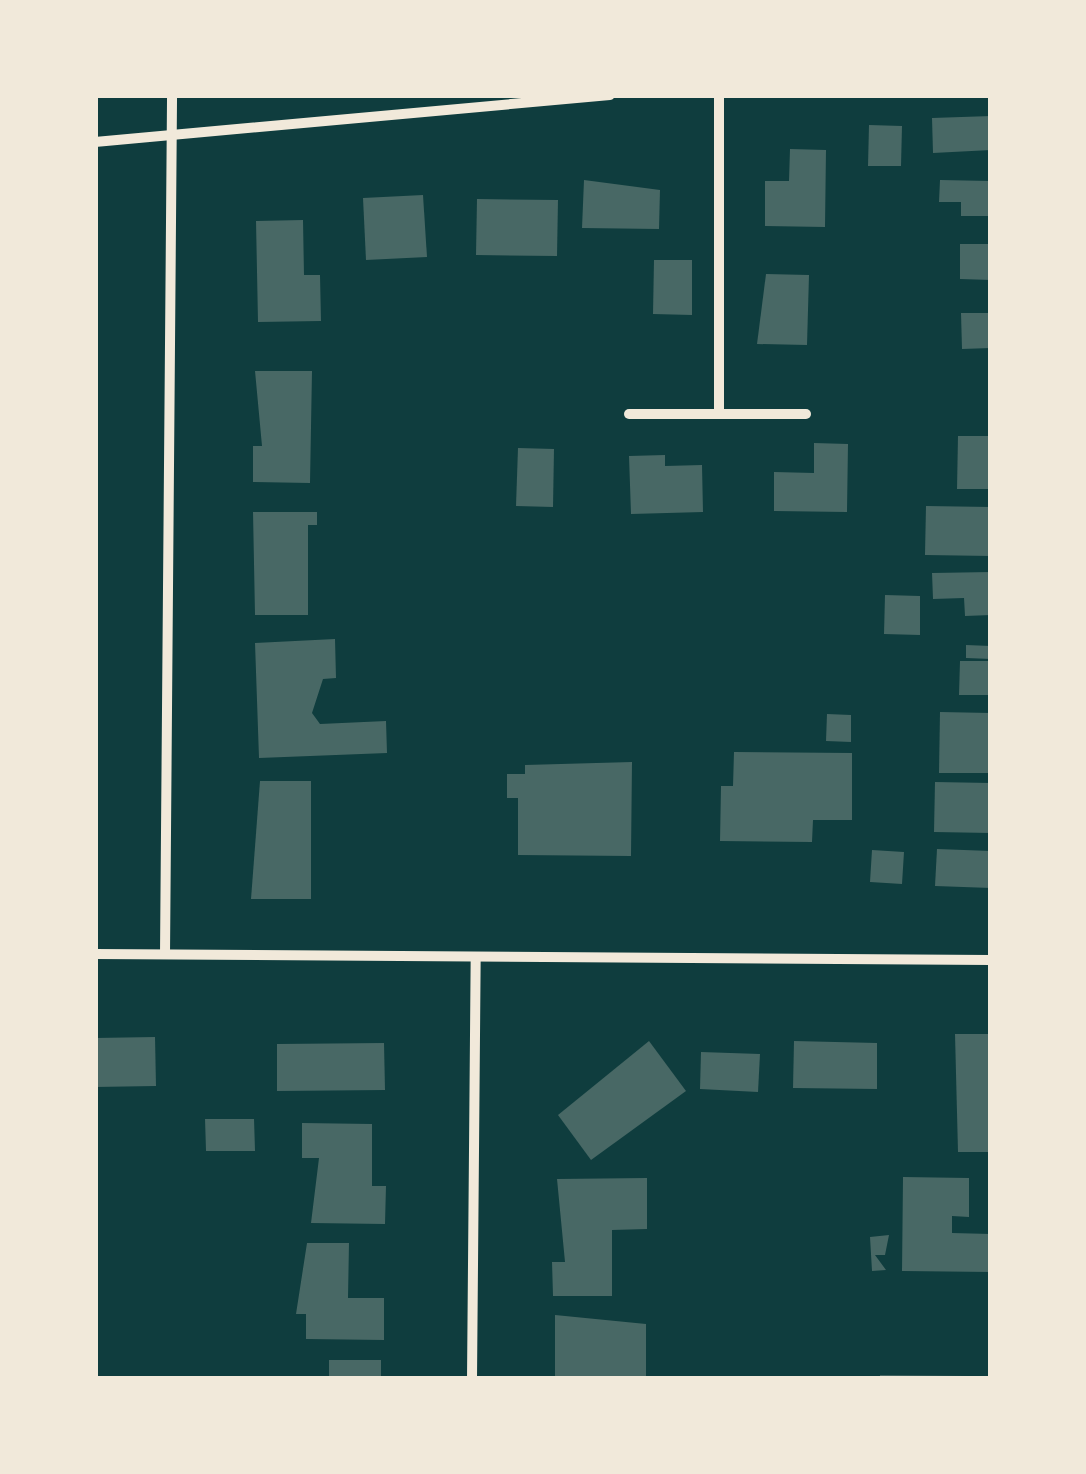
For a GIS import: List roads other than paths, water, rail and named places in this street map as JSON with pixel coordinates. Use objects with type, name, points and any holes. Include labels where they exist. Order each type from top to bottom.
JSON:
[{"type":"street","points":[[165,954],[172,95]]},
{"type":"street","points":[[95,142],[172,138],[610,95]]},
{"type":"street","points":[[719,95],[719,414]]},
{"type":"street","points":[[629,414],[806,414]]},
{"type":"street","points":[[95,954],[991,960]]},
{"type":"street","points":[[472,1379],[476,958]]}]
